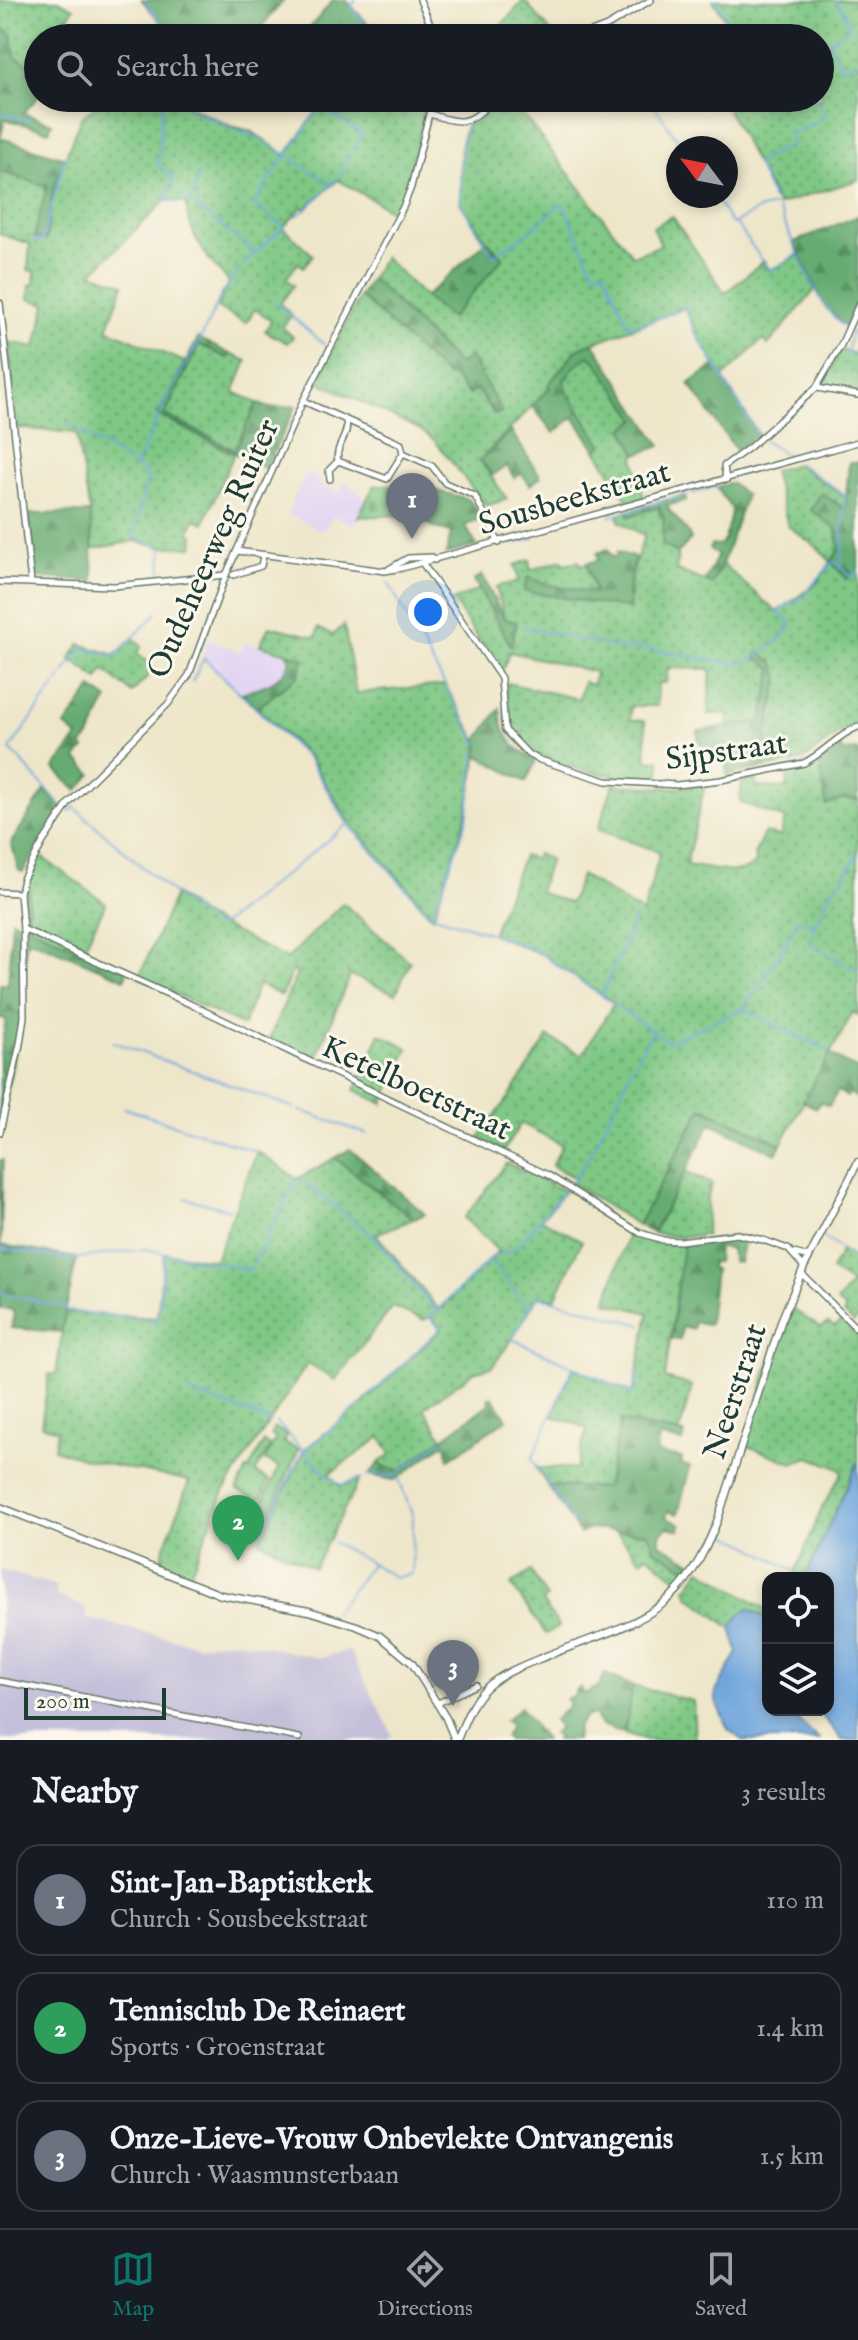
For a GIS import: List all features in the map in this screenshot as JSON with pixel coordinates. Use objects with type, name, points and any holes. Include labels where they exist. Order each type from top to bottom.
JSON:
[{"type":"street","points":[[420,0],[430,24]]},
{"type":"street","points":[[610,24],[651,0]]},
{"type":"street","points":[[430,114],[463,123],[473,120],[481,112]]},
{"type":"street","name":"Oudeheerweg Ruiter","points":[[0,1132],[24,1017],[20,893],[28,869],[69,803],[179,691],[303,401],[404,205],[430,114]]},
{"type":"street","points":[[0,303],[31,582]]},
{"type":"street","points":[[726,480],[724,466],[727,462],[750,447],[816,388],[841,345],[858,306]]},
{"type":"street","points":[[816,388],[858,395]]},
{"type":"street","points":[[303,401],[346,422],[395,440],[403,448],[387,479],[338,461]]},
{"type":"street","points":[[338,461],[337,454],[347,430],[346,422]]},
{"type":"street","name":"Sousbeekstraat","points":[[237,551],[385,571],[436,561],[858,442]]},
{"type":"street","points":[[403,453],[424,461],[445,483],[475,496],[499,543]]},
{"type":"street","points":[[330,479],[329,470],[338,461]]},
{"type":"street","points":[[0,582],[114,586],[229,575],[261,566],[263,556]]},
{"type":"street","name":"Sousbeekstraat","points":[[385,571],[408,558],[432,557],[436,561]]},
{"type":"street","name":"Sijpstraat","points":[[423,564],[501,678],[505,730],[519,746],[540,760],[606,781],[677,785],[721,780],[804,763],[815,758],[844,733],[858,727]]},
{"type":"street","points":[[0,892],[20,893]]},
{"type":"street","name":"Ketelboetstraat","points":[[23,929],[190,1004],[548,1175],[640,1233],[680,1241],[737,1234],[773,1242],[809,1257]]},
{"type":"street","name":"Neerstraat","points":[[456,1740],[479,1696],[499,1679],[538,1660],[640,1621],[680,1589],[705,1551],[718,1519],[766,1362],[802,1270],[858,1162]]},
{"type":"street","points":[[794,1253],[802,1270],[858,1330]]},
{"type":"street","points":[[0,1507],[94,1542],[200,1588],[221,1595],[309,1611],[380,1636],[412,1663],[438,1703],[456,1740]]},
{"type":"street","points":[[0,1681],[299,1738]]},
{"type":"street","points":[[438,1703],[476,1685]]},
{"type":"street","points":[[446,1718],[462,1728]]},
{"type":"shaded area","points":[[306,473],[321,479],[319,484],[340,493],[345,481],[367,500],[355,525],[333,516],[323,531],[287,514]]},
{"type":"shaded area","points":[[207,638],[240,652],[245,642],[304,658],[257,708],[202,654]]},
{"type":"shaded area","points":[[0,1570],[57,1586],[56,1595],[86,1608],[86,1618],[198,1645],[235,1640],[320,1658],[349,1650],[393,1735],[385,1740],[0,1740]]},
{"type":"green space","points":[[0,0],[58,0],[74,8],[63,24],[24,24],[24,62],[15,57],[12,34],[0,27]]},
{"type":"green space","points":[[142,0],[284,0],[264,24],[162,24]]},
{"type":"green space","points":[[333,0],[346,0],[368,24],[313,24]]},
{"type":"green space","points":[[524,0],[544,24],[503,24]]},
{"type":"green space","points":[[713,0],[858,0],[858,180],[778,205],[728,112],[834,112],[834,24],[728,24]]},
{"type":"green space","points":[[0,27],[12,34],[15,57],[24,62],[23,113],[52,123],[49,131],[5,119],[0,138]]},
{"type":"green space","points":[[89,112],[202,112],[231,126],[251,131],[286,155],[316,112],[425,112],[405,193],[395,213],[338,180],[305,209],[302,207],[283,228],[313,255],[303,267],[298,263],[286,279],[294,285],[280,304],[292,315],[282,327],[293,337],[287,343],[265,331],[271,321],[255,309],[246,323],[217,308],[229,282],[200,246],[186,203],[166,200],[92,273],[124,284],[107,329],[185,362],[158,415],[234,454],[204,523],[195,519],[189,532],[194,536],[193,547],[164,547],[135,541],[93,549],[76,433],[17,428],[8,342],[36,347],[46,304],[29,299],[35,271],[28,270],[30,244],[0,234],[0,172],[47,186],[35,237],[46,239],[53,190],[81,118]]},
{"type":"green space","points":[[482,112],[521,112],[633,256],[661,245],[653,227],[672,216],[725,293],[764,261],[770,270],[799,255],[815,290],[768,345],[763,339],[723,378],[685,308],[577,349],[550,388],[480,460],[507,499],[486,506],[435,441],[419,429],[317,381],[360,296],[447,376],[451,373],[468,395],[477,389],[495,415],[470,356],[459,365],[371,278],[384,257],[451,318],[503,257],[487,241],[460,203],[461,144],[466,126]]},
{"type":"green space","points":[[0,138],[65,158],[53,190],[46,240],[34,237],[47,186],[0,172]]},
{"type":"green space","points":[[858,216],[857,301],[846,328],[825,307],[794,242]]},
{"type":"green space","points":[[487,241],[503,258],[451,318],[425,297]]},
{"type":"green space","points":[[371,278],[459,365],[470,356],[502,412],[495,415],[477,389],[469,395],[451,374],[448,377],[360,296]]},
{"type":"green space","points":[[198,338],[230,354],[227,358],[199,344],[165,415],[235,450],[257,403],[269,408],[296,406],[266,469],[158,415]]},
{"type":"green space","points":[[593,342],[661,446],[637,454],[624,429],[637,419],[589,356],[575,366],[564,381],[566,390],[602,445],[597,451],[574,417],[554,433],[532,406],[550,388],[548,385],[577,349]]},
{"type":"green space","points":[[199,344],[227,358],[230,354],[247,361],[234,392],[257,403],[235,451],[164,415]]},
{"type":"green space","points":[[840,350],[858,354],[858,393],[824,384]]},
{"type":"green space","points":[[588,356],[597,363],[637,419],[624,429],[637,454],[634,457],[644,498],[629,503],[597,451],[602,445],[565,390],[564,381],[575,366]]},
{"type":"green space","points":[[715,365],[758,434],[736,450],[689,384]]},
{"type":"green space","points":[[511,431],[541,477],[530,485],[522,474],[514,478],[507,466],[493,475],[480,460]]},
{"type":"green space","points":[[849,462],[858,462],[858,570],[847,579],[831,562],[840,548],[836,529],[811,510],[821,493],[845,509]]},
{"type":"green space","points":[[796,464],[846,497],[845,509],[836,529],[847,579],[858,570],[858,724],[841,731],[804,760],[764,768],[767,732],[779,678],[774,663],[756,657],[773,669],[762,721],[728,726],[727,713],[708,714],[711,669],[668,668],[666,683],[658,683],[657,706],[631,706],[630,720],[645,721],[647,761],[660,760],[660,774],[656,780],[574,768],[532,752],[517,741],[506,722],[507,683],[579,699],[583,682],[593,685],[595,672],[510,652],[501,673],[453,601],[479,589],[511,645],[513,635],[504,617],[496,587],[519,581],[515,565],[530,560],[530,570],[562,560],[563,564],[587,563],[596,593],[549,585],[528,577],[524,591],[630,609],[633,572],[645,536],[619,521],[618,514],[627,511],[630,516],[659,506],[659,513],[664,519],[662,545],[678,553],[676,570],[712,584],[722,564],[777,612],[817,583],[831,562],[788,526],[773,471]]},
{"type":"green space","points":[[420,482],[473,504],[482,520],[465,525],[477,546],[446,554],[451,533],[428,523],[421,506]]},
{"type":"green space","points":[[420,482],[423,514],[358,517],[374,486]]},
{"type":"green space","points":[[731,483],[746,495],[712,584],[705,581],[718,555],[709,549],[711,545],[720,545],[725,539],[732,509],[716,487]]},
{"type":"green space","points":[[685,495],[686,500],[667,506],[691,539],[678,553],[662,545],[664,519],[659,507],[629,516],[627,511]]},
{"type":"green space","points":[[90,513],[94,582],[36,577],[29,514]]},
{"type":"green space","points":[[608,549],[612,557],[618,556],[617,552],[635,558],[628,590],[630,609],[524,591],[528,577],[549,585],[595,593],[587,563],[599,560],[597,553]]},
{"type":"green space","points":[[482,575],[504,619],[517,622],[511,646],[474,580]]},
{"type":"green space","points":[[344,625],[356,693],[445,685],[480,745],[465,821],[433,917],[348,820],[309,757],[257,708],[298,676],[303,658],[260,645],[269,626],[316,637],[318,628],[333,635]]},
{"type":"green space","points":[[133,638],[142,646],[137,653],[155,669],[132,693],[104,670],[98,679],[70,659],[80,644],[115,655]]},
{"type":"green space","points":[[758,652],[774,663],[779,678],[767,732],[764,768],[727,775],[725,757],[698,742],[698,731],[762,721],[773,669],[756,657]]},
{"type":"green space","points":[[286,653],[304,658],[298,676],[257,708],[242,693],[283,674],[290,660]]},
{"type":"green space","points":[[92,688],[108,700],[82,746],[85,749],[76,758],[92,774],[77,791],[54,768],[78,737],[65,726]]},
{"type":"green space","points":[[500,708],[503,726],[510,740],[536,761],[526,782],[477,755],[480,746],[477,741]]},
{"type":"green space","points":[[840,741],[842,752],[858,750],[858,800],[843,799],[826,805],[820,760]]},
{"type":"green space","points":[[820,760],[826,804],[844,799],[858,800],[858,1015],[853,1012],[781,1144],[702,1107],[638,1225],[572,1184],[575,1178],[552,1166],[562,1145],[521,1123],[504,1151],[478,1139],[548,1037],[582,1055],[614,1003],[548,957],[492,934],[523,856],[535,859],[537,854],[550,859],[539,892],[570,903],[581,875],[643,913],[660,852],[598,830],[613,785],[675,788],[705,785],[686,865],[723,871],[742,870],[756,862],[754,855],[764,833],[781,836],[785,819],[740,802],[742,782],[755,779],[757,787],[787,788],[788,770]]},
{"type":"green space","points":[[45,790],[63,807],[23,872],[19,871],[11,843]]},
{"type":"green space","points":[[39,855],[106,903],[83,950],[28,926],[30,873]]},
{"type":"green space","points":[[28,886],[28,926],[127,970],[125,979],[32,940],[26,943],[19,1036],[0,1121],[0,1056],[6,1019],[0,1018],[0,984],[8,984],[12,920],[18,922],[18,937],[26,938],[24,887]]},
{"type":"green space","points":[[175,894],[203,916],[287,959],[343,903],[410,962],[396,994],[350,975],[315,1061],[269,1039],[297,974],[292,970],[282,996],[258,984],[243,1026],[139,977]]},
{"type":"green space","points":[[380,1034],[408,1048],[383,1104],[355,1090]]},
{"type":"green space","points":[[830,1054],[858,1070],[856,1097],[849,1093],[847,1097],[838,1091],[829,1106],[820,1102],[816,1108],[803,1101]]},
{"type":"green space","points":[[702,1107],[781,1144],[776,1154],[711,1123],[653,1233],[638,1225]]},
{"type":"green space","points":[[350,1149],[425,1214],[414,1219],[335,1158]]},
{"type":"green space","points":[[257,1151],[297,1179],[335,1158],[414,1219],[376,1234],[439,1310],[498,1251],[464,1218],[507,1163],[565,1191],[541,1219],[582,1241],[555,1299],[538,1296],[492,1367],[474,1372],[424,1408],[443,1438],[399,1471],[381,1466],[380,1462],[391,1454],[381,1437],[329,1474],[340,1486],[360,1479],[314,1568],[260,1541],[304,1450],[362,1404],[441,1329],[431,1317],[423,1320],[393,1307],[335,1380],[308,1363],[224,1491],[188,1579],[158,1566],[189,1481],[87,1460],[54,1449],[57,1430],[41,1425],[49,1374],[56,1374],[65,1312],[157,1318],[164,1253],[215,1260]]},
{"type":"green space","points":[[0,1160],[3,1160],[1,1245],[77,1258],[61,1332],[11,1328],[14,1313],[10,1309],[0,1309]]},
{"type":"green space","points":[[685,1171],[712,1184],[707,1199],[706,1235],[678,1237],[653,1233]]},
{"type":"green space","points":[[629,1231],[660,1243],[683,1245],[665,1378],[692,1386],[679,1433],[621,1421],[606,1488],[548,1486],[536,1468],[577,1468],[587,1428],[552,1416],[573,1368],[633,1393],[649,1313],[606,1302]]},
{"type":"green space","points":[[736,1236],[744,1238],[739,1263],[732,1261],[731,1249],[718,1247],[717,1262],[711,1262],[711,1268],[715,1269],[709,1324],[694,1322],[693,1329],[682,1327],[680,1340],[671,1339],[683,1245]]},
{"type":"green space","points":[[842,1250],[858,1260],[858,1318],[854,1323],[843,1313],[846,1309],[837,1302],[851,1284],[831,1270]]},
{"type":"green space","points":[[794,1310],[821,1328],[828,1323],[835,1327],[842,1320],[858,1336],[858,1462],[808,1572],[795,1572],[822,1508],[842,1473],[838,1468],[809,1457],[792,1463],[745,1445],[771,1358]]},
{"type":"green space","points":[[492,1396],[507,1419],[449,1459],[445,1443],[394,1480],[369,1475],[380,1462],[381,1466],[399,1471],[490,1403],[488,1399]]},
{"type":"green space","points":[[621,1421],[685,1434],[683,1442],[659,1437],[656,1453],[682,1458],[681,1464],[690,1467],[678,1514],[668,1511],[666,1518],[681,1524],[679,1530],[667,1527],[660,1535],[660,1544],[694,1563],[690,1570],[655,1550],[648,1533],[589,1529],[580,1534],[548,1486],[606,1488]]},
{"type":"green space","points":[[274,1428],[287,1435],[283,1442],[299,1449],[269,1516],[258,1511],[279,1467],[265,1460],[276,1438],[271,1435]]},
{"type":"green space","points":[[264,1442],[270,1446],[255,1473],[269,1480],[260,1500],[237,1490],[247,1469],[252,1471],[249,1469]]},
{"type":"green space","points":[[615,1531],[648,1533],[655,1550],[690,1570],[681,1582],[648,1555],[641,1560]]},
{"type":"green space","points":[[701,1569],[762,1606],[762,1616],[749,1609],[731,1628],[689,1596],[686,1589]]},
{"type":"green space","points":[[531,1571],[547,1598],[542,1601],[559,1627],[546,1634],[511,1585]]},
{"type":"green space","points":[[605,1674],[633,1686],[624,1733],[601,1725],[594,1715],[586,1716],[578,1725],[576,1740],[556,1740],[558,1737],[553,1734],[559,1728],[553,1721],[570,1704],[566,1699],[575,1695],[575,1690],[581,1687],[584,1694],[598,1687]]},
{"type":"green space","points":[[633,1686],[693,1701],[695,1740],[647,1740],[624,1733]]},
{"type":"green space","points":[[520,1707],[545,1740],[508,1740],[504,1737],[511,1725],[505,1721]]},
{"type":"water","points":[[858,1462],[858,1740],[842,1740],[822,1716],[834,1716],[834,1572],[808,1572]]},
{"type":"water","points":[[749,1609],[762,1616],[762,1716],[796,1716],[819,1740],[742,1740],[728,1729],[716,1702],[716,1692],[738,1652],[731,1628],[740,1614]]},
{"type":"waterway","points":[[144,0],[162,24]]},
{"type":"waterway","points":[[356,0],[351,6],[364,24]]},
{"type":"waterway","points":[[716,0],[729,24]]},
{"type":"waterway","points":[[834,38],[848,29],[849,23],[836,0]]},
{"type":"waterway","points":[[834,51],[842,68],[858,61]]},
{"type":"waterway","points":[[162,112],[158,163],[160,168],[174,177],[165,200],[185,202]]},
{"type":"waterway","points":[[198,112],[260,138],[332,185]]},
{"type":"waterway","points":[[286,156],[317,112]]},
{"type":"waterway","points":[[329,112],[362,134],[339,177]]},
{"type":"waterway","points":[[659,112],[675,136]]},
{"type":"waterway","points":[[773,200],[756,163],[792,144],[788,137],[790,134],[823,119],[823,112]]},
{"type":"waterway","points":[[0,113],[28,120]]},
{"type":"waterway","points":[[468,126],[462,144],[460,202],[492,254],[495,255],[531,230],[561,204],[594,272],[604,270],[628,324],[632,327],[686,308],[695,332],[757,434]]},
{"type":"waterway","points":[[31,238],[42,242],[65,156]]},
{"type":"waterway","points":[[283,226],[254,204],[285,156]]},
{"type":"waterway","points":[[190,203],[199,173]]},
{"type":"waterway","points":[[295,217],[337,179]]},
{"type":"waterway","points":[[735,223],[758,210],[776,205]]},
{"type":"waterway","points":[[196,206],[254,252]]},
{"type":"waterway","points":[[721,208],[770,271],[798,254],[824,304],[844,326]]},
{"type":"waterway","points":[[778,208],[798,254]]},
{"type":"waterway","points":[[243,265],[284,227]]},
{"type":"waterway","points":[[156,578],[161,578],[162,548],[133,537],[148,476],[136,466],[169,393],[202,336],[222,293],[239,271]]},
{"type":"waterway","points":[[275,302],[324,344]]},
{"type":"waterway","points":[[852,331],[847,353],[858,355]]},
{"type":"waterway","points":[[68,424],[135,466]]},
{"type":"waterway","points":[[764,441],[790,457]]},
{"type":"waterway","points":[[799,464],[845,495],[841,567],[850,577],[858,570]]},
{"type":"waterway","points":[[691,494],[718,486]]},
{"type":"waterway","points":[[668,500],[688,494]]},
{"type":"waterway","points":[[610,516],[664,501]]},
{"type":"waterway","points":[[521,542],[534,538]]},
{"type":"waterway","points":[[522,627],[628,650],[631,646],[737,664],[768,649],[787,630],[791,623],[777,611],[801,598],[833,562],[841,567]]},
{"type":"waterway","points":[[388,582],[476,746]]},
{"type":"waterway","points":[[61,805],[10,749],[82,648],[115,656],[157,613]]},
{"type":"waterway","points":[[192,682],[204,658],[309,760],[347,823]]},
{"type":"waterway","points":[[433,914],[467,820],[475,754]]},
{"type":"waterway","points":[[69,812],[74,807],[178,898],[215,925],[222,925],[348,824],[429,914]]},
{"type":"waterway","points":[[572,1183],[595,1146],[653,1031],[668,1042],[743,1009],[798,920],[815,925],[831,891],[843,879],[858,854]]},
{"type":"waterway","points":[[432,915],[530,948],[652,1030]]},
{"type":"waterway","points":[[602,996],[635,917]]},
{"type":"waterway","points":[[815,926],[809,943],[858,971]]},
{"type":"waterway","points":[[744,1009],[761,1017]]},
{"type":"waterway","points":[[763,1019],[829,1051]]},
{"type":"waterway","points":[[113,1042],[294,1108]]},
{"type":"waterway","points":[[124,1108],[255,1151]]},
{"type":"waterway","points":[[299,1110],[367,1134]]},
{"type":"waterway","points":[[0,1293],[64,1307],[67,1311],[156,1321],[165,1253],[250,1270],[295,1182],[300,1179],[375,1237],[436,1311],[494,1256],[516,1248],[566,1189]]},
{"type":"waterway","points":[[185,1198],[230,1210]]},
{"type":"waterway","points":[[823,1237],[858,1261]]},
{"type":"waterway","points":[[0,1258],[1,1248],[72,1259],[145,1249],[161,1252]]},
{"type":"waterway","points":[[491,1261],[529,1309],[512,1339],[634,1394],[638,1372]]},
{"type":"waterway","points":[[530,1308],[538,1296],[642,1325]]},
{"type":"waterway","points":[[369,1396],[440,1329],[430,1317],[436,1311]]},
{"type":"waterway","points":[[573,1367],[532,1459],[574,1523]]},
{"type":"waterway","points":[[188,1392],[271,1421]]},
{"type":"waterway","points":[[259,1539],[302,1453],[361,1404]]},
{"type":"waterway","points":[[276,1422],[325,1473],[341,1485],[362,1478]]},
{"type":"waterway","points":[[399,1472],[441,1441]]},
{"type":"waterway","points":[[333,1542],[395,1577],[412,1574],[413,1517],[398,1477],[366,1476]]},
{"type":"waterway","points":[[722,1531],[795,1571]]},
{"type":"waterway","points":[[334,1613],[372,1563]]},
{"type":"place","name":"Sint-Jan-Baptistkerk","points":[[412,539]]},
{"type":"place","name":"Tennisclub De Reinaert","points":[[238,1561]]},
{"type":"place","name":"Onze-Lieve-Vrouw Onbevlekte Ontvangenis","points":[[453,1706]]}]
